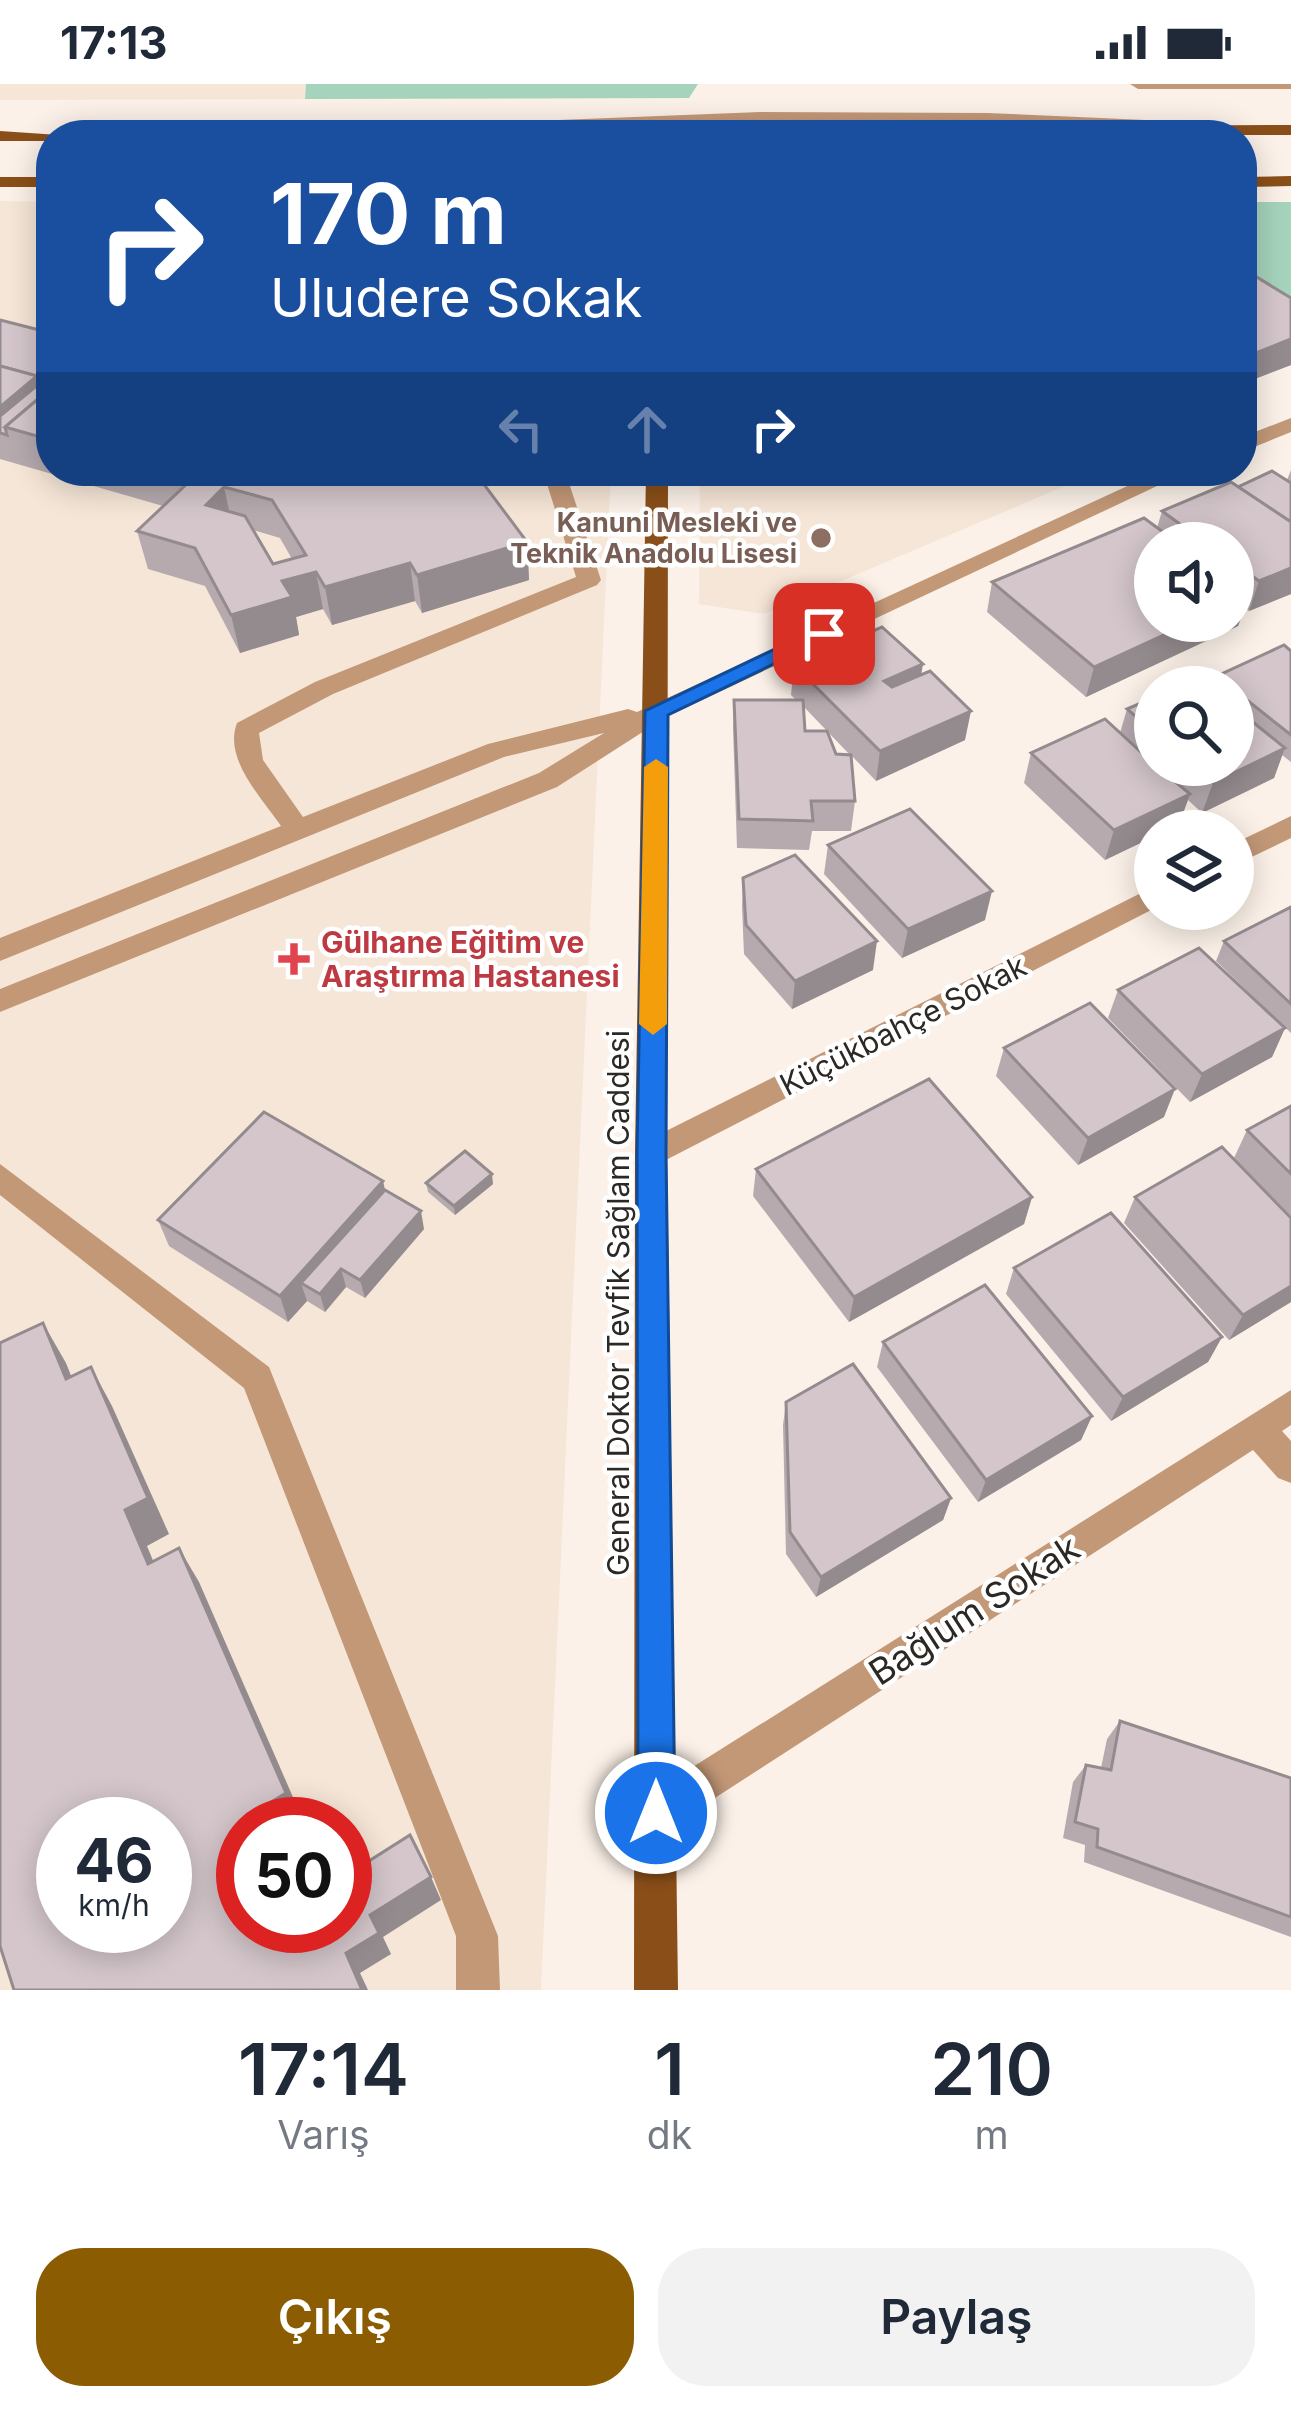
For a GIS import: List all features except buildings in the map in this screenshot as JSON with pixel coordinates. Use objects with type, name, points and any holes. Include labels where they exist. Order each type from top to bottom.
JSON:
[{"type":"main road","points":[[1257,130],[1291,130]]},
{"type":"main road","points":[[0,136],[36,136]]},
{"type":"main road","points":[[1257,182],[1291,181]]},
{"type":"main road","points":[[0,182],[36,182]]},
{"type":"main road","name":"General Doktor Tevfik Sağlam Caddesi","points":[[656,1990],[651,1154],[657,486]]},
{"type":"street","points":[[1138,84],[1291,84]]},
{"type":"street","points":[[571,120],[1103,120]]},
{"type":"street","points":[[1257,439],[1291,424]]},
{"type":"street","points":[[298,830],[250,761],[246,729],[324,688],[590,580],[559,486]]},
{"type":"street","points":[[0,1001],[535,785],[657,711],[1145,486]]},
{"type":"street","points":[[0,950],[497,750],[657,711]]},
{"type":"street","points":[[1254,845],[1291,826]]},
{"type":"street","name":"Küçükbahçe Sokak","points":[[651,1154],[1134,907]]},
{"type":"street","points":[[0,1177],[257,1378],[477,1936],[478,1990]]},
{"type":"street","name":"Bağlum Sokak","points":[[656,1813],[1291,1406]]},
{"type":"street","points":[[1256,1429],[1291,1466]]},
{"type":"shaded area","points":[[0,84],[306,84],[305,99],[0,100]]},
{"type":"shaded area","name":"Gülhane Eğitim ve Araştırma Hastanesi","points":[[0,201],[36,202],[36,486],[610,486],[541,1990],[0,1990]]},
{"type":"shaded area","name":"Kanuni Mesleki ve Teknik Anadolu Lisesi","points":[[700,486],[1065,486],[764,614],[699,604]]},
{"type":"green space","points":[[306,84],[698,84],[689,98],[305,99]]},
{"type":"green space","points":[[1257,202],[1291,202],[1291,314],[1257,287]]},
{"type":"slow traffic","points":[[653,1024],[656,767]]},
{"type":"place","name":"Kanuni Mesleki ve Teknik Anadolu Lisesi","points":[[821,538]]},
{"type":"place","name":"Gülhane Eğitim ve Araştırma Hastanesi","points":[[294,959]]},
{"type":"route","points":[[656,1813],[651,1154],[657,711],[824,634]]}]
